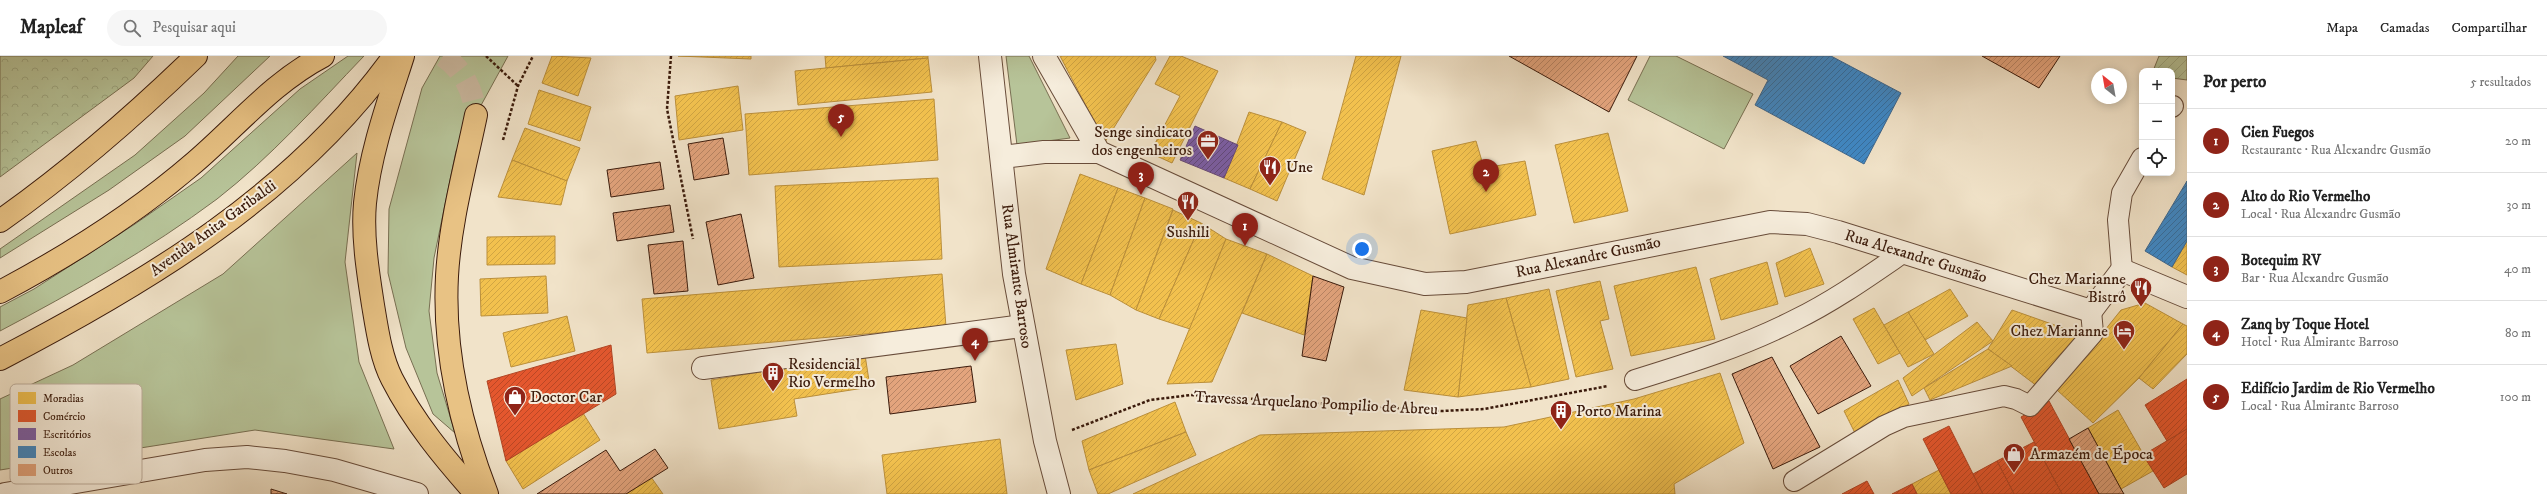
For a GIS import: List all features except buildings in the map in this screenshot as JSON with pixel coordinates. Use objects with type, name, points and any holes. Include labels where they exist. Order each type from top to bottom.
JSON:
[{"type":"main road","points":[[0,220],[54,183],[126,123],[196,56]]},
{"type":"main road","points":[[0,292],[44,269],[153,196],[194,162],[279,84],[302,67],[323,56]]},
{"type":"main road","name":"Avenida Anita Garibaldi","points":[[0,359],[179,257],[233,218],[285,176],[329,134],[368,92],[394,56]]},
{"type":"main road","points":[[403,56],[385,113],[365,203],[368,271],[377,327],[392,377],[418,422],[440,453],[476,494]]},
{"type":"main road","points":[[476,115],[455,217],[448,268],[447,337],[468,445],[486,494]]},
{"type":"street","name":"Rua Almirante Barroso","points":[[990,56],[1014,274],[1022,326],[1045,440],[1059,494]]},
{"type":"street","points":[[1044,56],[1098,152]]},
{"type":"street","name":"Rua Alexandre Gusmão","points":[[1002,157],[1044,152],[1098,152],[1352,268],[1425,284],[1466,282],[1770,222],[1806,224],[1904,252],[2091,311]]},
{"type":"street","points":[[2091,311],[2122,270],[2187,297]]},
{"type":"street","points":[[703,368],[1022,326]]},
{"type":"street","points":[[142,471],[205,460],[247,458],[285,461],[334,470],[417,494]]},
{"type":"street","points":[[5,494],[64,484]]},
{"type":"lane","points":[[2122,270],[2118,220],[2122,193],[2139,163]]},
{"type":"lane","points":[[1635,380],[1732,348],[1795,320],[1844,293],[1904,252]]},
{"type":"lane","points":[[1794,481],[1884,426],[1904,417],[2004,396],[2016,399],[2030,406],[2093,333],[2091,311]]},
{"type":"path","points":[[486,56],[518,86]]},
{"type":"path","points":[[671,56],[667,109],[693,239]]},
{"type":"path","name":"Travessa Arquelano Pompilio de Abreu","points":[[1045,440],[1150,400],[1191,395],[1441,411],[1484,410],[1592,389]]},
{"type":"green space","points":[[0,56],[153,56],[134,78],[0,177]]},
{"type":"green space","points":[[238,56],[270,56],[185,136],[109,190],[0,258],[0,249],[135,155],[204,93]]},
{"type":"green space","points":[[348,56],[364,56],[275,148],[217,199],[165,235],[111,269],[0,331],[0,307],[34,289],[135,224],[201,178],[300,89]]},
{"type":"green space","points":[[440,56],[508,56],[456,151],[434,258],[429,311],[437,373],[455,433],[433,414],[406,348],[388,273],[389,209],[422,88]]},
{"type":"green space","points":[[1006,56],[1029,56],[1070,138],[1017,145]]},
{"type":"green space","points":[[1650,56],[1676,56],[1753,94],[1724,149],[1628,100]]},
{"type":"green space","points":[[2159,56],[2187,56],[2187,80],[2175,78],[2175,68],[2154,68]]},
{"type":"green space","points":[[357,153],[345,262],[359,362],[394,449],[255,430],[142,448],[142,384],[32,384],[73,365],[223,274]]},
{"type":"green space","points":[[10,394],[10,468],[0,470],[0,399]]},
{"type":"tunnel","points":[[443,56],[462,74],[470,89],[476,115]]},
{"type":"place","name":"Edifício Jardim de Rio Vermelho","points":[[841,137]]},
{"type":"place","name":"Senge sindicato dos engenheiros","points":[[1208,160]]},
{"type":"place","name":"Une","points":[[1270,186]]},
{"type":"place","name":"Alto do Rio Vermelho","points":[[1486,192]]},
{"type":"place","name":"Botequim RV","points":[[1141,195]]},
{"type":"place","name":"Sushili","points":[[1188,222]]},
{"type":"place","name":"Cien Fuegos","points":[[1245,246]]},
{"type":"place","name":"Chez Marianne Bistrô","points":[[2141,308]]},
{"type":"place","name":"Chez Marianne","points":[[2124,350]]},
{"type":"place","name":"Zanq by Toque Hotel","points":[[975,361]]},
{"type":"place","name":"Residencial Rio Vermelho","points":[[773,392]]},
{"type":"place","name":"Doctor Car","points":[[515,416]]},
{"type":"place","name":"Porto Marina","points":[[1561,430]]},
{"type":"place","name":"Armazém de Época","points":[[2014,474]]}]
